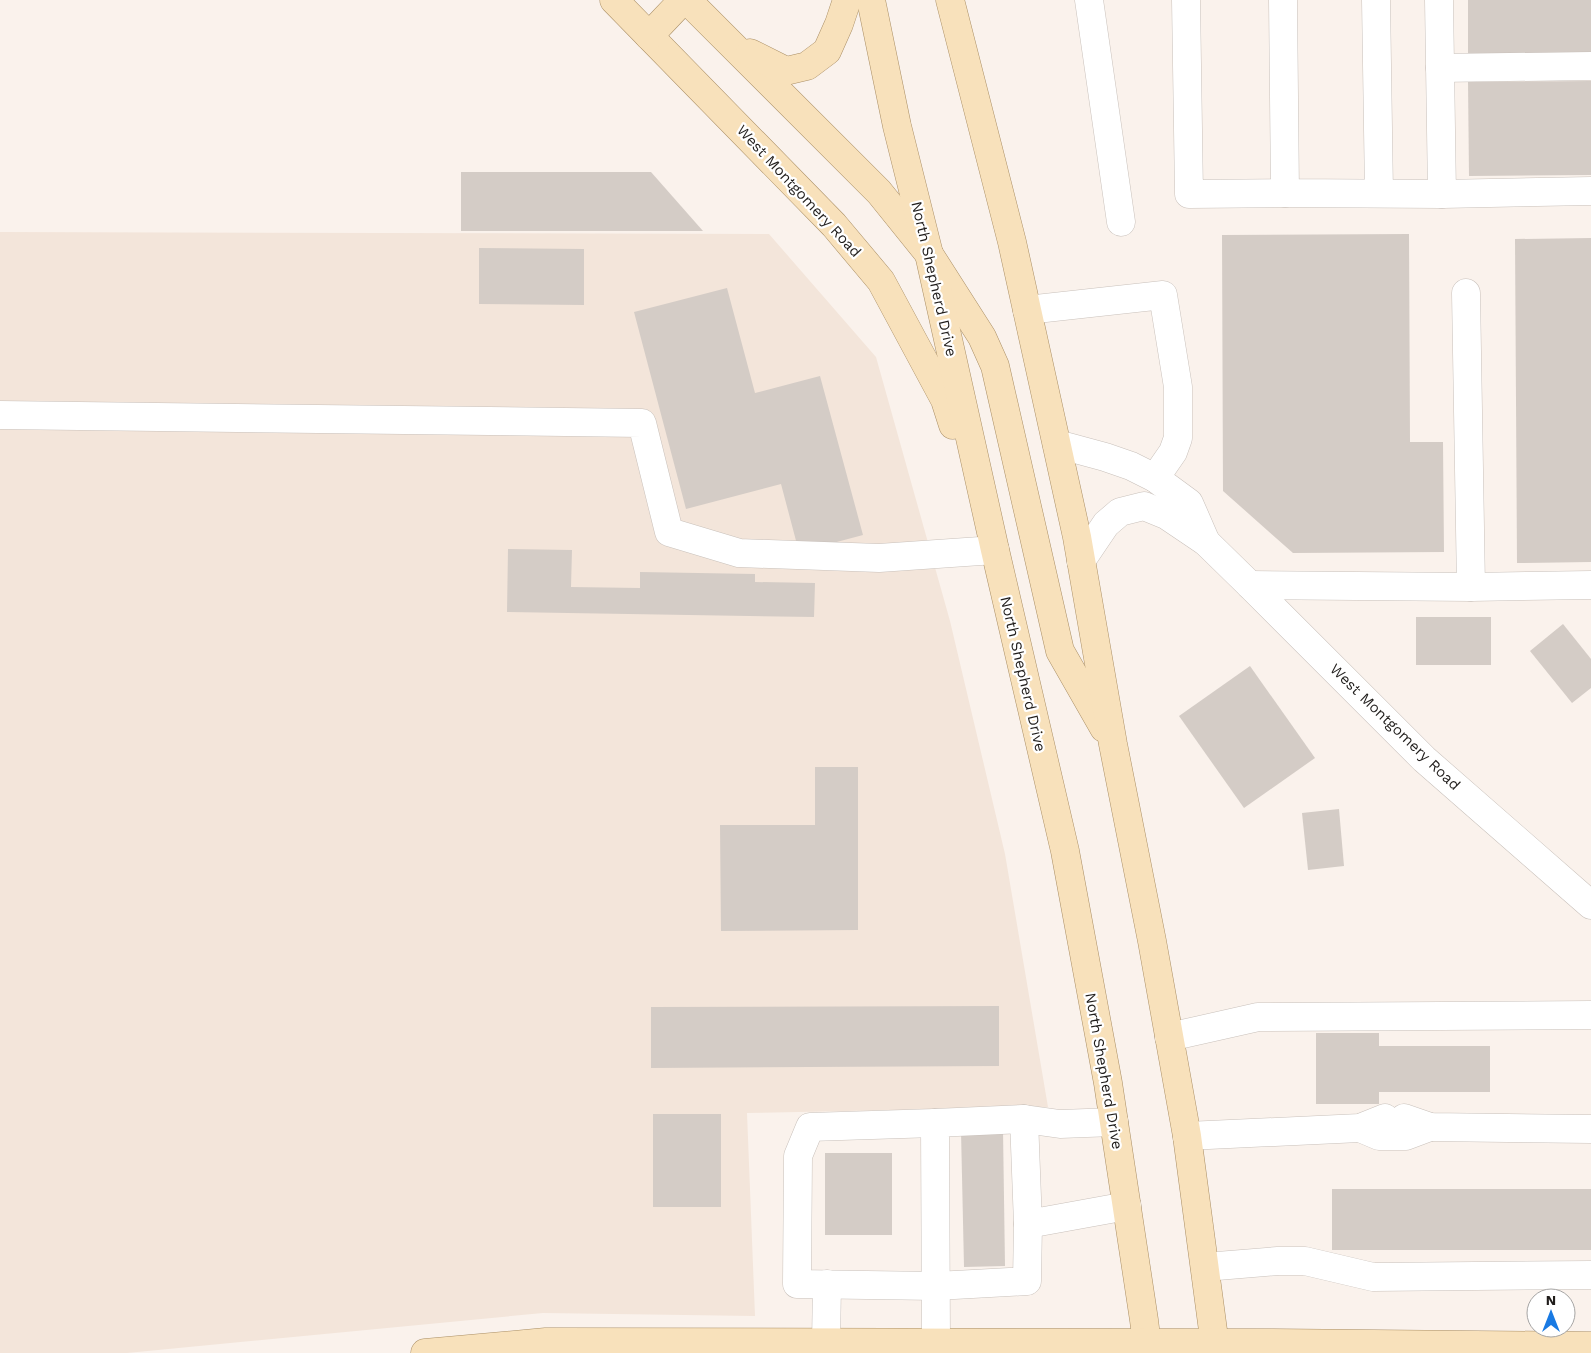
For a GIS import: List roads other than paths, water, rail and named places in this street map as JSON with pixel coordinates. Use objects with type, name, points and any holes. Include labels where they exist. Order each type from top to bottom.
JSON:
[{"type":"main road","name":"West Montgomery Road","points":[[614,0],[834,225],[881,281],[945,400],[995,550]]},
{"type":"main road","points":[[649,36],[683,0]]},
{"type":"main road","points":[[687,0],[880,192],[929,254],[982,337],[995,366],[1060,651],[1113,744]]},
{"type":"main road","points":[[727,41],[786,71],[807,66],[826,51],[839,24],[847,0]]},
{"type":"main road","name":"North Shepherd Drive","points":[[871,0],[897,126],[929,254],[1065,851],[1108,1082],[1148,1348]]},
{"type":"main road","points":[[950,0],[1012,242],[1081,561],[1113,744],[1152,941],[1187,1136],[1215,1348]]},
{"type":"main road","points":[[425,1353],[547,1348],[826,1343],[936,1343],[1148,1348],[1591,1346]]},
{"type":"street","points":[[1088,0],[1121,222]]},
{"type":"street","points":[[1186,0],[1189,194],[1285,192],[1442,194],[1591,191]]},
{"type":"street","points":[[1283,0],[1285,192]]},
{"type":"street","points":[[1376,0],[1379,193]]},
{"type":"street","points":[[1440,0],[1442,194]]},
{"type":"street","points":[[1440,68],[1591,66]]},
{"type":"street","points":[[1466,293],[1471,587]]},
{"type":"street","points":[[1027,310],[1163,294],[1178,386],[1178,438],[1174,452],[1155,478]]},
{"type":"street","points":[[0,415],[642,423],[669,532],[739,553],[879,558],[995,550]]},
{"type":"street","name":"West Montgomery Road","points":[[1057,444],[1113,460],[1155,478],[1189,503],[1206,542]]},
{"type":"street","name":"West Montgomery Road","points":[[1081,561],[1106,524],[1120,512],[1144,506],[1166,515],[1206,542],[1424,759],[1591,904]]},
{"type":"street","points":[[1250,584],[1471,587],[1591,585]]},
{"type":"street","points":[[1169,1037],[1258,1017],[1591,1015]]},
{"type":"street","points":[[1024,1119],[1028,1224],[1027,1280],[936,1286],[798,1284],[798,1156],[810,1127],[1024,1119],[1060,1124],[1114,1122]]},
{"type":"street","points":[[1187,1136],[1383,1122],[1430,1127],[1591,1129]]},
{"type":"street","points":[[1383,1122],[1379,1136],[1406,1136],[1430,1127]]},
{"type":"street","points":[[935,1123],[936,1343]]},
{"type":"street","points":[[1028,1224],[1127,1206]]},
{"type":"street","points":[[1205,1267],[1278,1261],[1305,1261],[1373,1277],[1591,1275]]},
{"type":"street","points":[[826,1343],[827,1284]]}]
